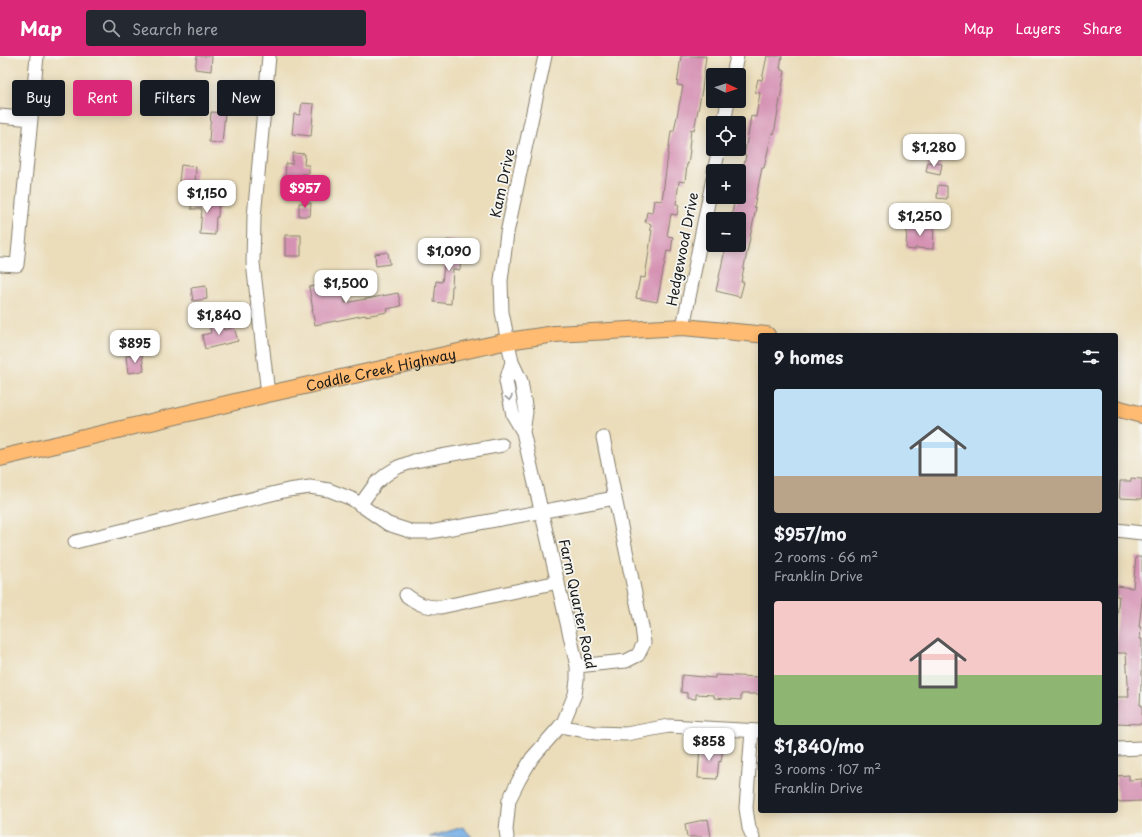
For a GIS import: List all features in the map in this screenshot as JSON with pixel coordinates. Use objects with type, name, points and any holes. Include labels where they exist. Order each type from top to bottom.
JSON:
[{"type":"main road","name":"Coddle Creek Highway","points":[[0,458],[268,394],[508,341],[555,334],[683,327],[758,334]]},
{"type":"main road","points":[[1118,409],[1142,415]]},
{"type":"street","points":[[0,264],[17,265],[37,56]]},
{"type":"street","points":[[268,394],[253,263],[254,217],[269,56]]},
{"type":"street","name":"Kam Drive","points":[[508,341],[502,312],[500,281],[507,233],[545,56]]},
{"type":"street","points":[[734,68],[737,56]]},
{"type":"street","points":[[0,116],[31,119]]},
{"type":"street","name":"Hedgewood Drive","points":[[683,327],[708,204]]},
{"type":"street","name":"Farm Quarter Road","points":[[507,837],[506,830],[509,800],[532,758],[563,723],[575,694],[577,680],[577,666],[523,432],[526,412],[521,381],[512,362],[508,341]]},
{"type":"street","points":[[577,666],[626,661],[638,655],[644,643],[603,437]]},
{"type":"street","points":[[360,505],[376,483],[398,467],[414,461],[502,445]]},
{"type":"street","points":[[75,542],[288,490],[310,487],[329,490],[352,499],[388,524],[413,532],[430,532],[616,498]]},
{"type":"street","points":[[1118,530],[1142,533]]},
{"type":"street","points":[[406,595],[416,602],[428,607],[441,607],[558,582]]},
{"type":"street","points":[[560,726],[594,733],[626,734],[669,726],[756,731],[746,808],[749,828],[753,837]]},
{"type":"street","points":[[1118,749],[1142,748]]},
{"type":"water","points":[[463,827],[472,837],[429,837]]},
{"type":"building","points":[[197,56],[212,56],[211,71],[195,69]]},
{"type":"building","points":[[681,56],[706,56],[702,90],[694,130],[691,129],[690,150],[685,182],[679,181],[676,204],[679,205],[677,215],[671,214],[667,236],[673,237],[671,252],[667,251],[657,302],[636,298],[640,277],[645,278],[652,230],[650,230],[651,224],[645,222],[647,212],[652,213],[654,200],[662,201],[671,131],[674,131],[683,86],[677,85]]},
{"type":"building","points":[[767,56],[782,56],[780,68],[781,70],[785,71],[774,134],[772,133],[764,168],[762,168],[754,207],[756,208],[741,282],[744,282],[740,297],[716,291],[724,252],[746,252],[746,212],[732,212],[734,204],[746,204],[746,164],[744,164],[746,145],[751,116],[756,117],[760,93],[755,92],[758,79],[762,80]]},
{"type":"building","points":[[302,103],[314,104],[311,136],[292,134],[294,114],[300,115]]},
{"type":"building","points":[[211,112],[217,112],[217,116],[225,116],[222,143],[209,142]]},
{"type":"building","points":[[293,153],[305,154],[304,165],[309,165],[309,174],[302,174],[301,188],[286,187],[286,163],[292,164]]},
{"type":"building","points":[[928,162],[942,164],[940,175],[926,172]]},
{"type":"building","points":[[181,165],[196,167],[195,183],[179,181]]},
{"type":"building","points":[[938,185],[947,186],[947,199],[937,198]]},
{"type":"building","points":[[192,198],[219,199],[215,235],[200,234],[202,209],[191,209]]},
{"type":"building","points":[[299,203],[311,203],[310,216],[299,216]]},
{"type":"building","points":[[925,224],[934,225],[933,249],[906,249],[907,226],[925,227]]},
{"type":"building","points":[[285,235],[301,235],[301,256],[285,256]]},
{"type":"building","points":[[447,240],[462,242],[460,270],[453,269],[451,304],[434,302],[436,281],[442,282]]},
{"type":"building","points":[[388,252],[390,264],[376,266],[375,254]]},
{"type":"building","points":[[341,276],[345,303],[398,293],[401,306],[387,309],[388,312],[315,325],[309,287],[332,283],[332,278]]},
{"type":"building","points":[[206,286],[207,299],[193,301],[191,288]]},
{"type":"building","points":[[222,320],[224,330],[234,327],[238,341],[205,349],[202,335],[211,333],[209,323]]},
{"type":"building","points":[[142,354],[144,371],[128,373],[126,356]]},
{"type":"building","points":[[1131,478],[1142,479],[1142,499],[1119,498],[1120,481],[1131,481]]},
{"type":"building","points":[[1136,557],[1142,557],[1142,601],[1139,627],[1141,627],[1140,639],[1142,639],[1142,685],[1140,705],[1142,705],[1142,724],[1118,723],[1118,697],[1129,697],[1126,653],[1118,653],[1118,586],[1133,588]]},
{"type":"building","points":[[682,675],[715,678],[715,675],[758,677],[758,694],[741,694],[741,700],[714,698],[714,695],[696,694],[696,699],[687,698],[687,693],[681,692]]},
{"type":"building","points":[[700,745],[723,747],[721,762],[719,761],[717,779],[698,778]]},
{"type":"building","points":[[1129,775],[1129,780],[1142,779],[1142,801],[1118,802],[1118,776]]},
{"type":"building","points":[[708,819],[711,837],[687,837],[685,824]]}]
